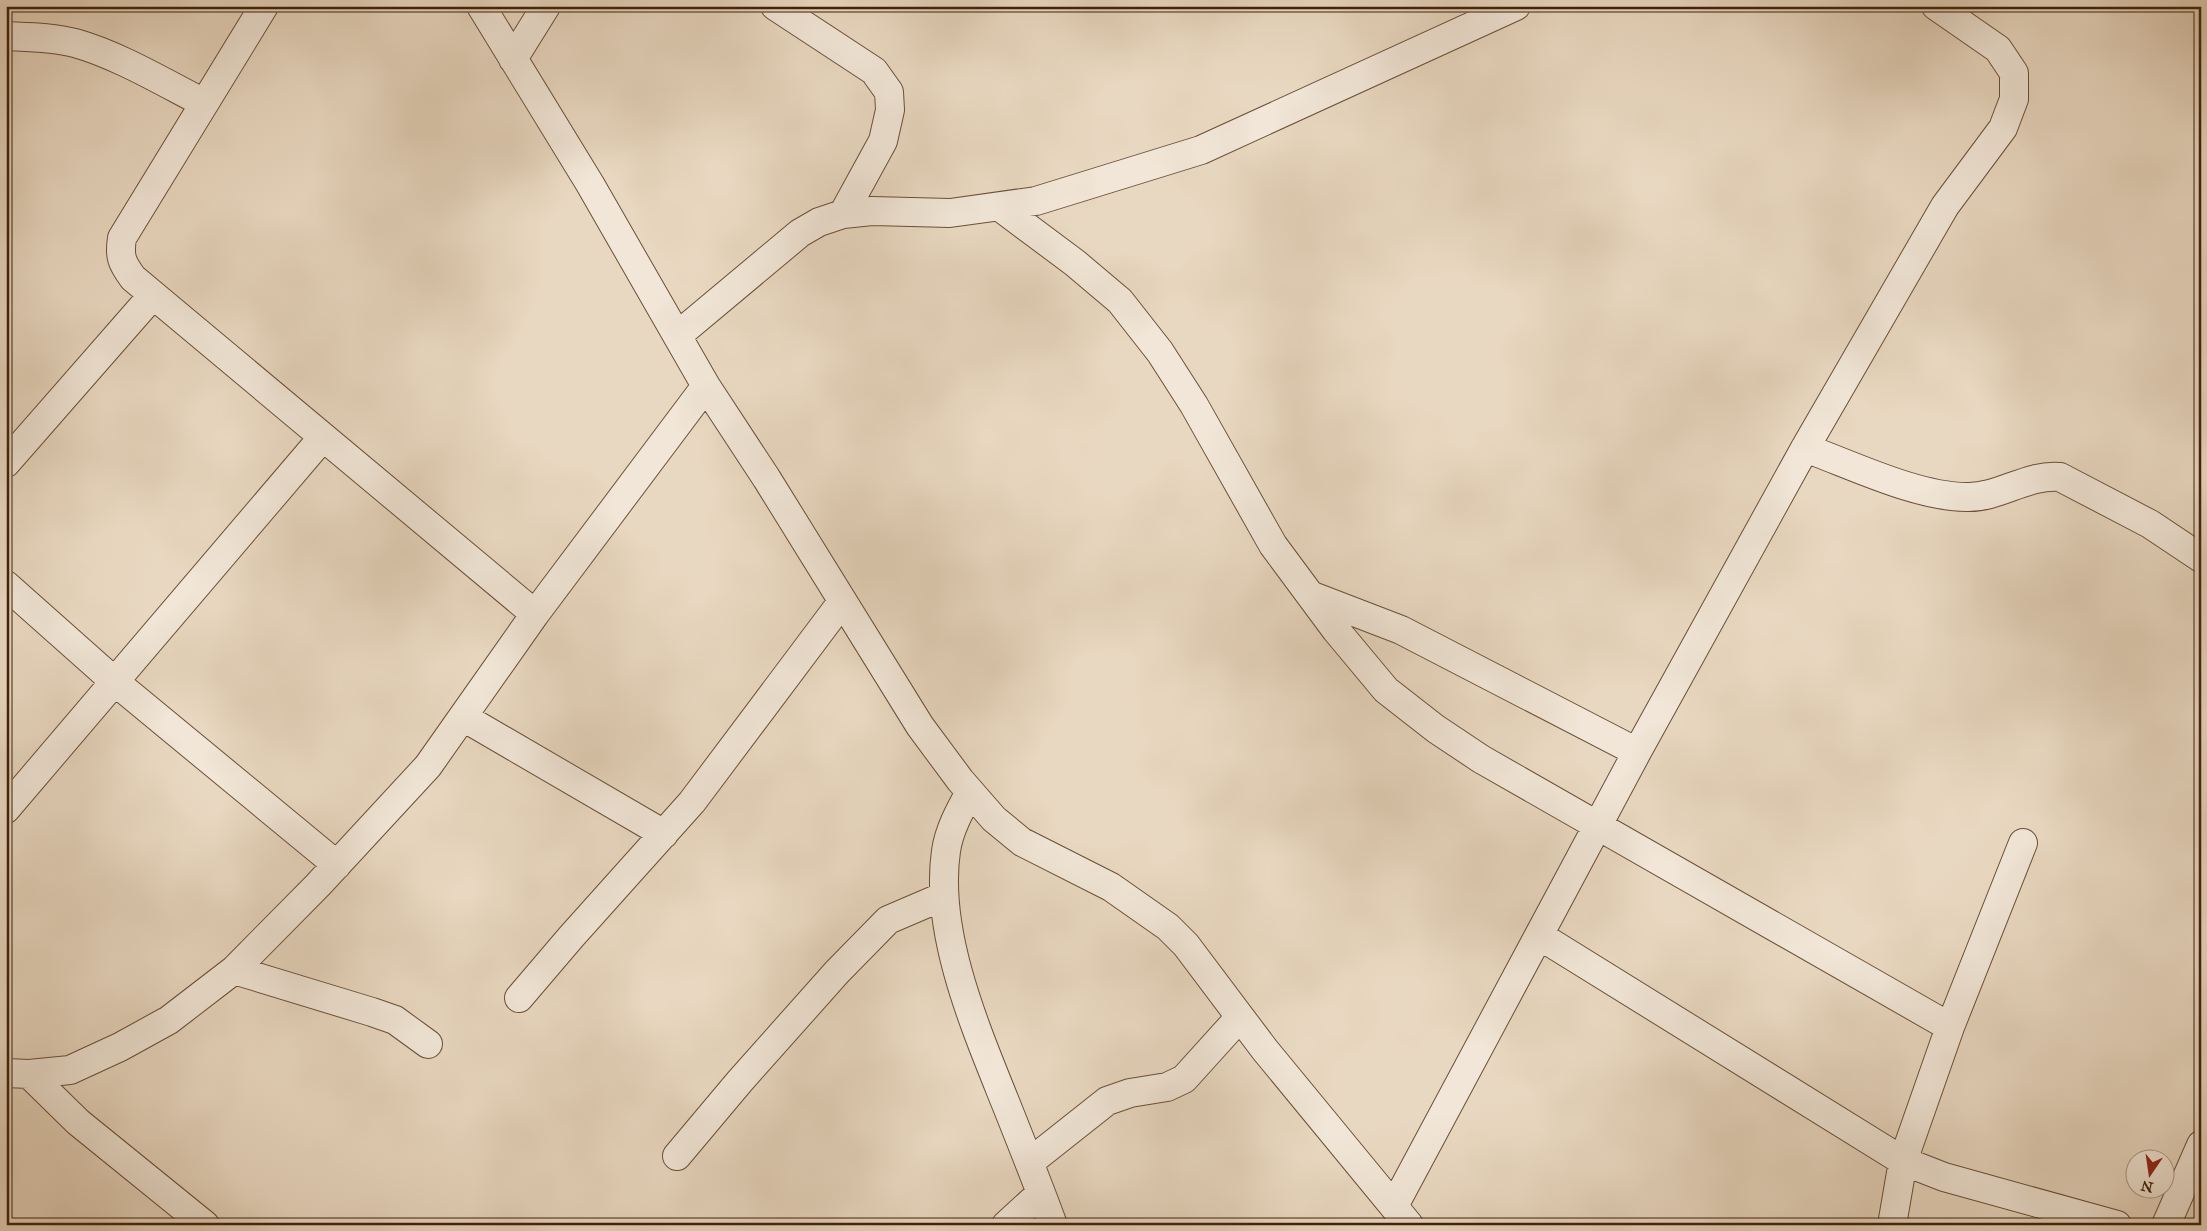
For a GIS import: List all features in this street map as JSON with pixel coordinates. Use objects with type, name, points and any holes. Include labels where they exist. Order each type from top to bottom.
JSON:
[{"type":"street","points":[[264,6],[122,238],[120,250],[123,264],[133,278],[153,295],[535,614]]},
{"type":"street","points":[[481,6],[590,184],[706,386],[767,479],[920,726],[970,792],[994,819],[1022,842],[1110,887],[1168,927],[1186,945],[1240,1017],[1402,1215],[1540,936],[1598,825],[1805,448],[1945,206],[2003,128],[2014,99],[2014,72],[1998,49],[1936,6]]},
{"type":"street","points":[[513,59],[546,6]]},
{"type":"street","points":[[775,6],[874,71],[889,92],[890,110],[883,141],[843,214]]},
{"type":"street","points":[[678,335],[800,233],[819,222],[843,214],[872,210],[950,213],[1036,201],[1201,150],[1516,6]]},
{"type":"street","points":[[6,36],[74,43],[120,61],[204,103]]},
{"type":"street","points":[[1000,207],[1075,263],[1120,301],[1160,352],[1194,405],[1273,545],[1310,595],[1386,690],[1436,729],[1481,759],[1950,1027]]},
{"type":"street","points":[[6,463],[153,295]]},
{"type":"street","points":[[18,1074],[70,1070],[120,1047],[169,1020],[234,970],[337,864],[428,766],[535,614],[706,386]]},
{"type":"street","points":[[6,809],[324,437]]},
{"type":"street","points":[[1805,448],[1908,486],[1967,498],[1992,493],[2022,482],[2047,476],[2060,477],[2150,524],[2201,558]]},
{"type":"street","points":[[6,585],[114,681],[337,864]]},
{"type":"street","points":[[1310,595],[1401,630],[1637,752]]},
{"type":"street","points":[[519,998],[570,937],[692,802],[842,602]]},
{"type":"street","points":[[463,717],[664,834]]},
{"type":"street","points":[[970,792],[954,822],[946,850],[944,896],[961,984],[1053,1225]]},
{"type":"street","points":[[1892,1225],[1903,1161],[1950,1027],[2023,843]]},
{"type":"street","points":[[678,1156],[740,1080],[836,972],[888,920],[944,896]]},
{"type":"street","points":[[1540,936],[1903,1161],[1944,1177],[1980,1188],[2117,1225]]},
{"type":"street","points":[[234,970],[395,1020],[428,1044]]},
{"type":"street","points":[[1030,1162],[1107,1102],[1130,1093],[1167,1087],[1184,1079],[1240,1017]]},
{"type":"street","points":[[18,1074],[205,1225]]},
{"type":"street","points":[[2166,1225],[2201,1144]]},
{"type":"street","points":[[1006,1225],[1041,1193]]}]
